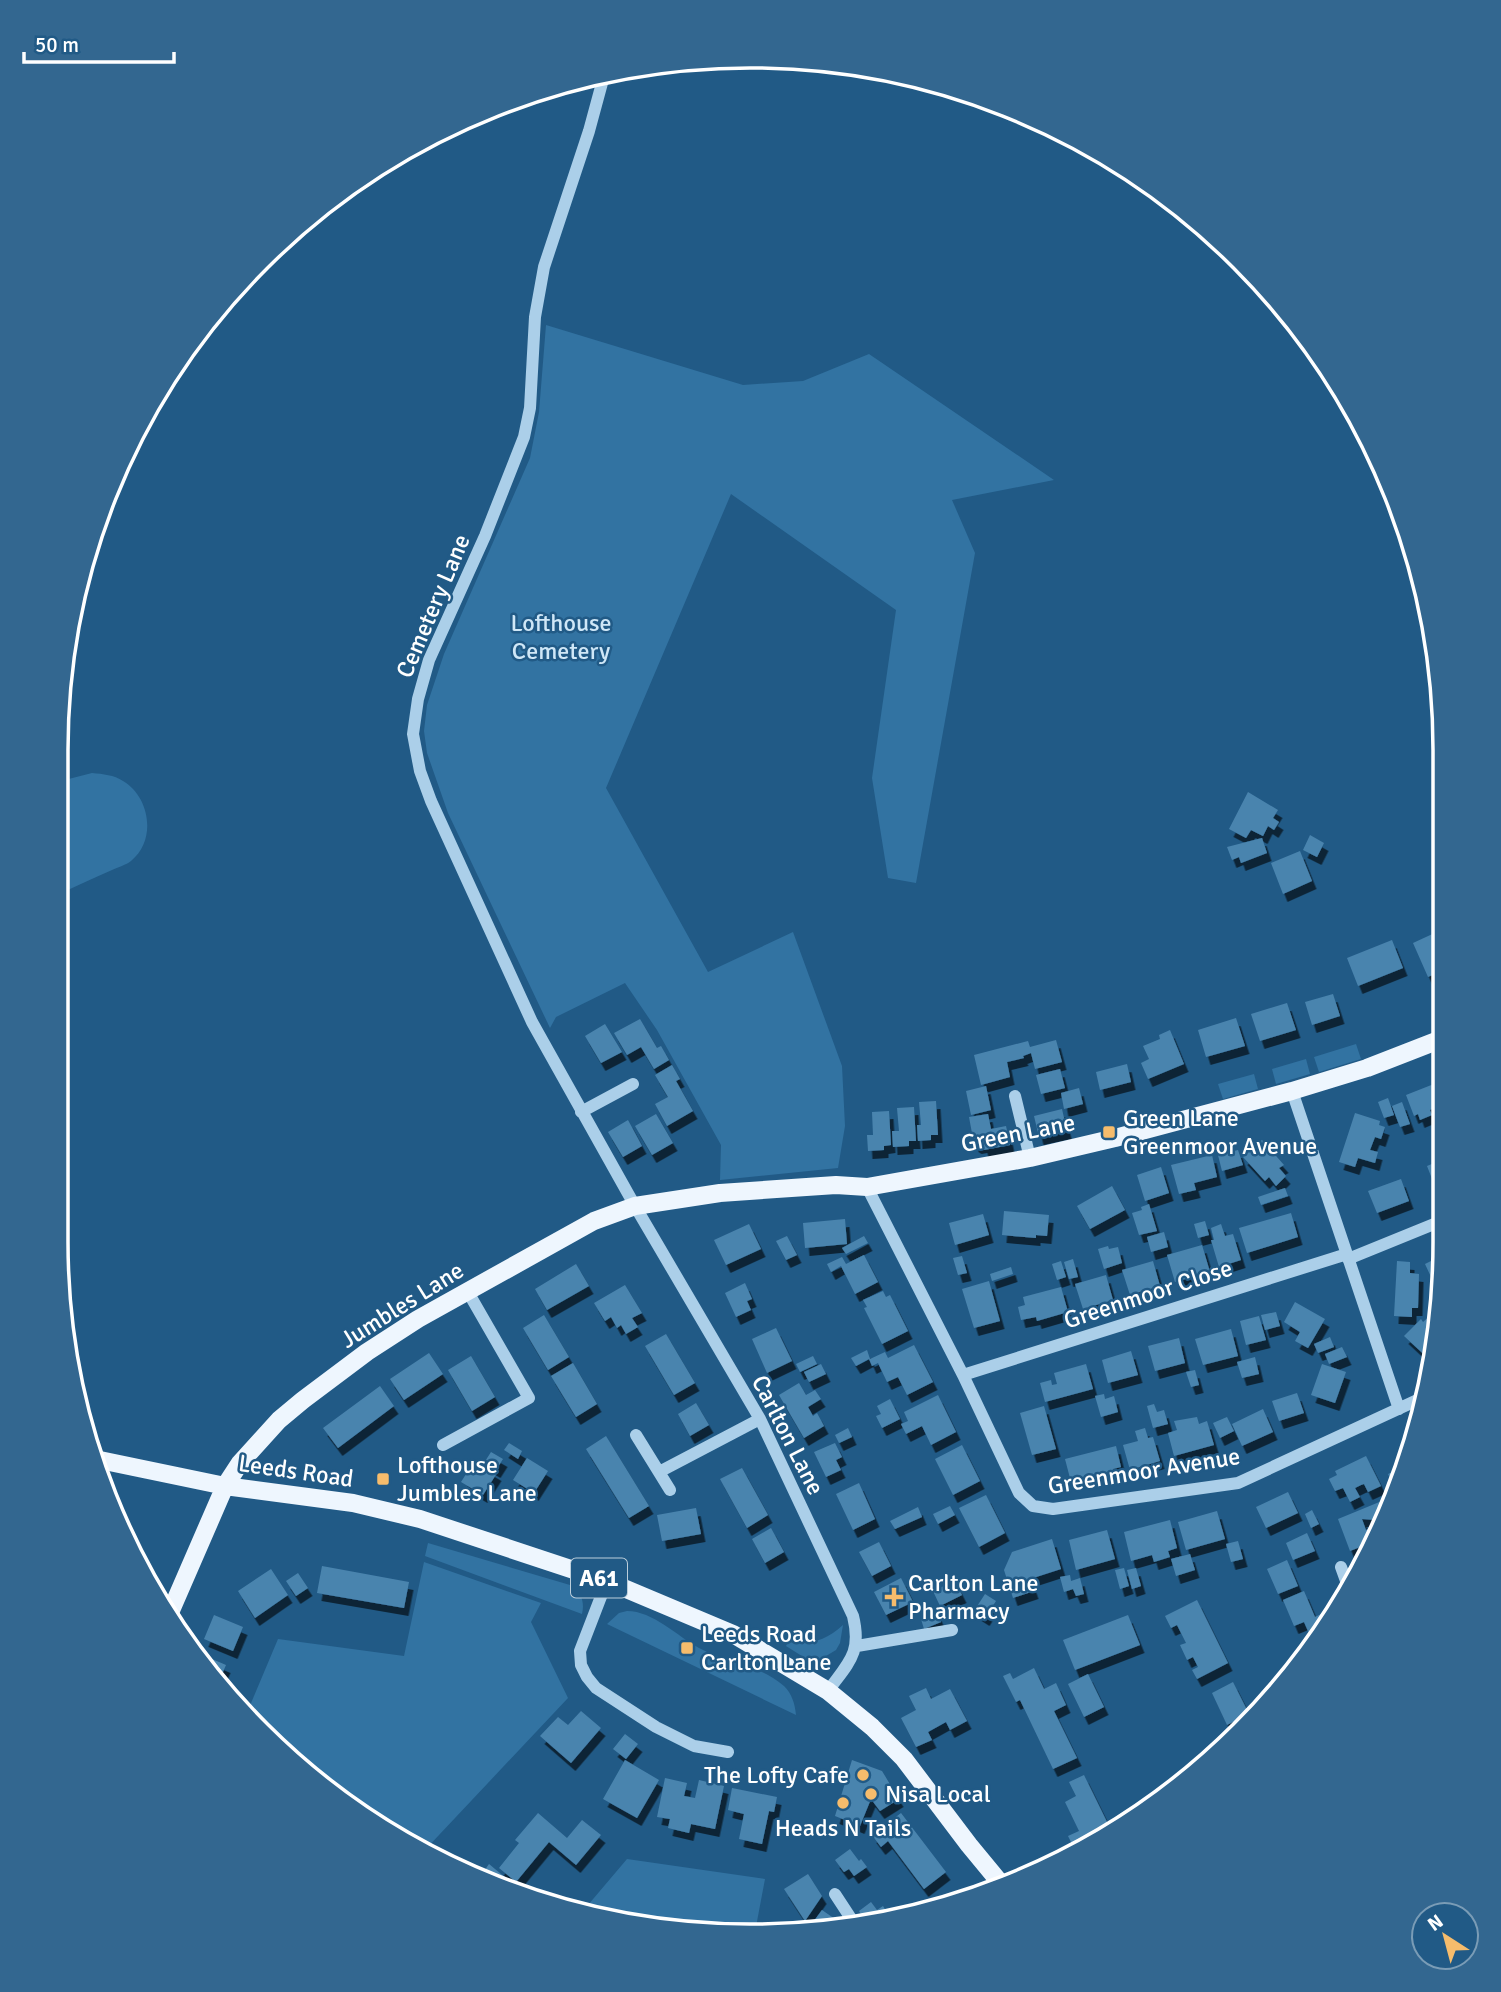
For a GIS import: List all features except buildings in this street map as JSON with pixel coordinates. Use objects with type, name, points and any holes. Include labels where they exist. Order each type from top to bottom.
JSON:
[{"type":"main road","name":"Green Lane","points":[[635,1206],[720,1193],[836,1185],[867,1187],[1030,1158],[1292,1091],[1367,1068],[1433,1042]]},
{"type":"main road","name":"Jumbles Lane","points":[[173,1605],[225,1486],[240,1462],[258,1441],[303,1400],[367,1352],[418,1319],[594,1221],[635,1206]]},
{"type":"main road","name":"Leeds Road","points":[[104,1461],[225,1486],[353,1503],[420,1519],[607,1581],[733,1634],[828,1691],[872,1727],[904,1759],[996,1878]]},
{"type":"street","name":"Cemetery Lane","points":[[602,85],[544,267],[535,317],[530,408],[524,437],[485,537],[429,660],[418,699],[413,734],[420,771],[469,888],[532,1022],[635,1206]]},
{"type":"street","points":[[582,1112],[633,1084]]},
{"type":"street","points":[[1292,1091],[1399,1409]]},
{"type":"street","points":[[1015,1096],[1030,1158]]},
{"type":"street","name":"Greenmoor Avenue","points":[[867,1187],[963,1375],[1018,1493],[1033,1506],[1043,1509],[1107,1503],[1238,1483],[1414,1402]]},
{"type":"street","name":"Carlton Lane","points":[[635,1206],[760,1419],[853,1616],[857,1646]]},
{"type":"street","name":"Greenmoor Close","points":[[963,1375],[1347,1256],[1433,1224]]},
{"type":"street","points":[[443,1445],[529,1398],[468,1292]]},
{"type":"street","points":[[659,1472],[760,1419]]},
{"type":"street","points":[[636,1436],[670,1490]]},
{"type":"street","points":[[1341,1567],[1344,1576]]},
{"type":"street","points":[[607,1581],[580,1651],[587,1677],[596,1688],[675,1737],[694,1746],[728,1752]]},
{"type":"street","points":[[828,1691],[857,1646],[952,1630]]},
{"type":"street","points":[[835,1894],[850,1916]]},
{"type":"green space","name":"Lofthouse Cemetery","points":[[546,325],[743,385],[803,381],[869,354],[1054,480],[952,500],[975,553],[916,883],[888,878],[872,778],[896,610],[731,494],[606,788],[708,972],[793,932],[842,1066],[845,1126],[838,1168],[720,1180],[721,1145],[657,1030],[625,983],[556,1017],[550,1028],[448,813],[427,753],[424,731],[427,705],[444,654],[530,458],[539,412]]},
{"type":"green space","points":[[92,773],[120,779],[139,797],[147,819],[147,831],[145,842],[129,862],[68,890],[68,779]]},
{"type":"green space","points":[[1356,1044],[1361,1059],[1319,1072],[1314,1057]]},
{"type":"green space","points":[[1306,1059],[1310,1074],[1276,1084],[1272,1069]]},
{"type":"green space","points":[[1254,1074],[1258,1089],[1223,1099],[1218,1084]]},
{"type":"green space","points":[[428,1543],[570,1585],[581,1597],[582,1614],[425,1556]]},
{"type":"green space","points":[[424,1562],[541,1603],[531,1622],[568,1698],[431,1844],[371,1809],[335,1783],[268,1724],[250,1705],[278,1639],[404,1656]]},
{"type":"green space","points":[[627,1611],[646,1615],[699,1648],[774,1678],[789,1692],[796,1715],[607,1624],[619,1613]]},
{"type":"green space","points":[[843,1625],[836,1650],[821,1659],[805,1658],[786,1646],[788,1642],[817,1641]]},
{"type":"green space","points":[[627,1859],[765,1879],[757,1924],[661,1918],[589,1904]]},
{"type":"place","name":"Green Lane Greenmoor Avenue","points":[[1109,1132]]},
{"type":"place","name":"Lofthouse Jumbles Lane","points":[[383,1479]]},
{"type":"place","name":"Carlton Lane Pharmacy","points":[[894,1597]]},
{"type":"place","name":"Leeds Road Carlton Lane","points":[[687,1648]]},
{"type":"place","name":"The Lofty Cafe","points":[[863,1775]]},
{"type":"place","name":"Nisa Local","points":[[871,1794]]},
{"type":"place","name":"Heads N Tails","points":[[843,1803]]}]
